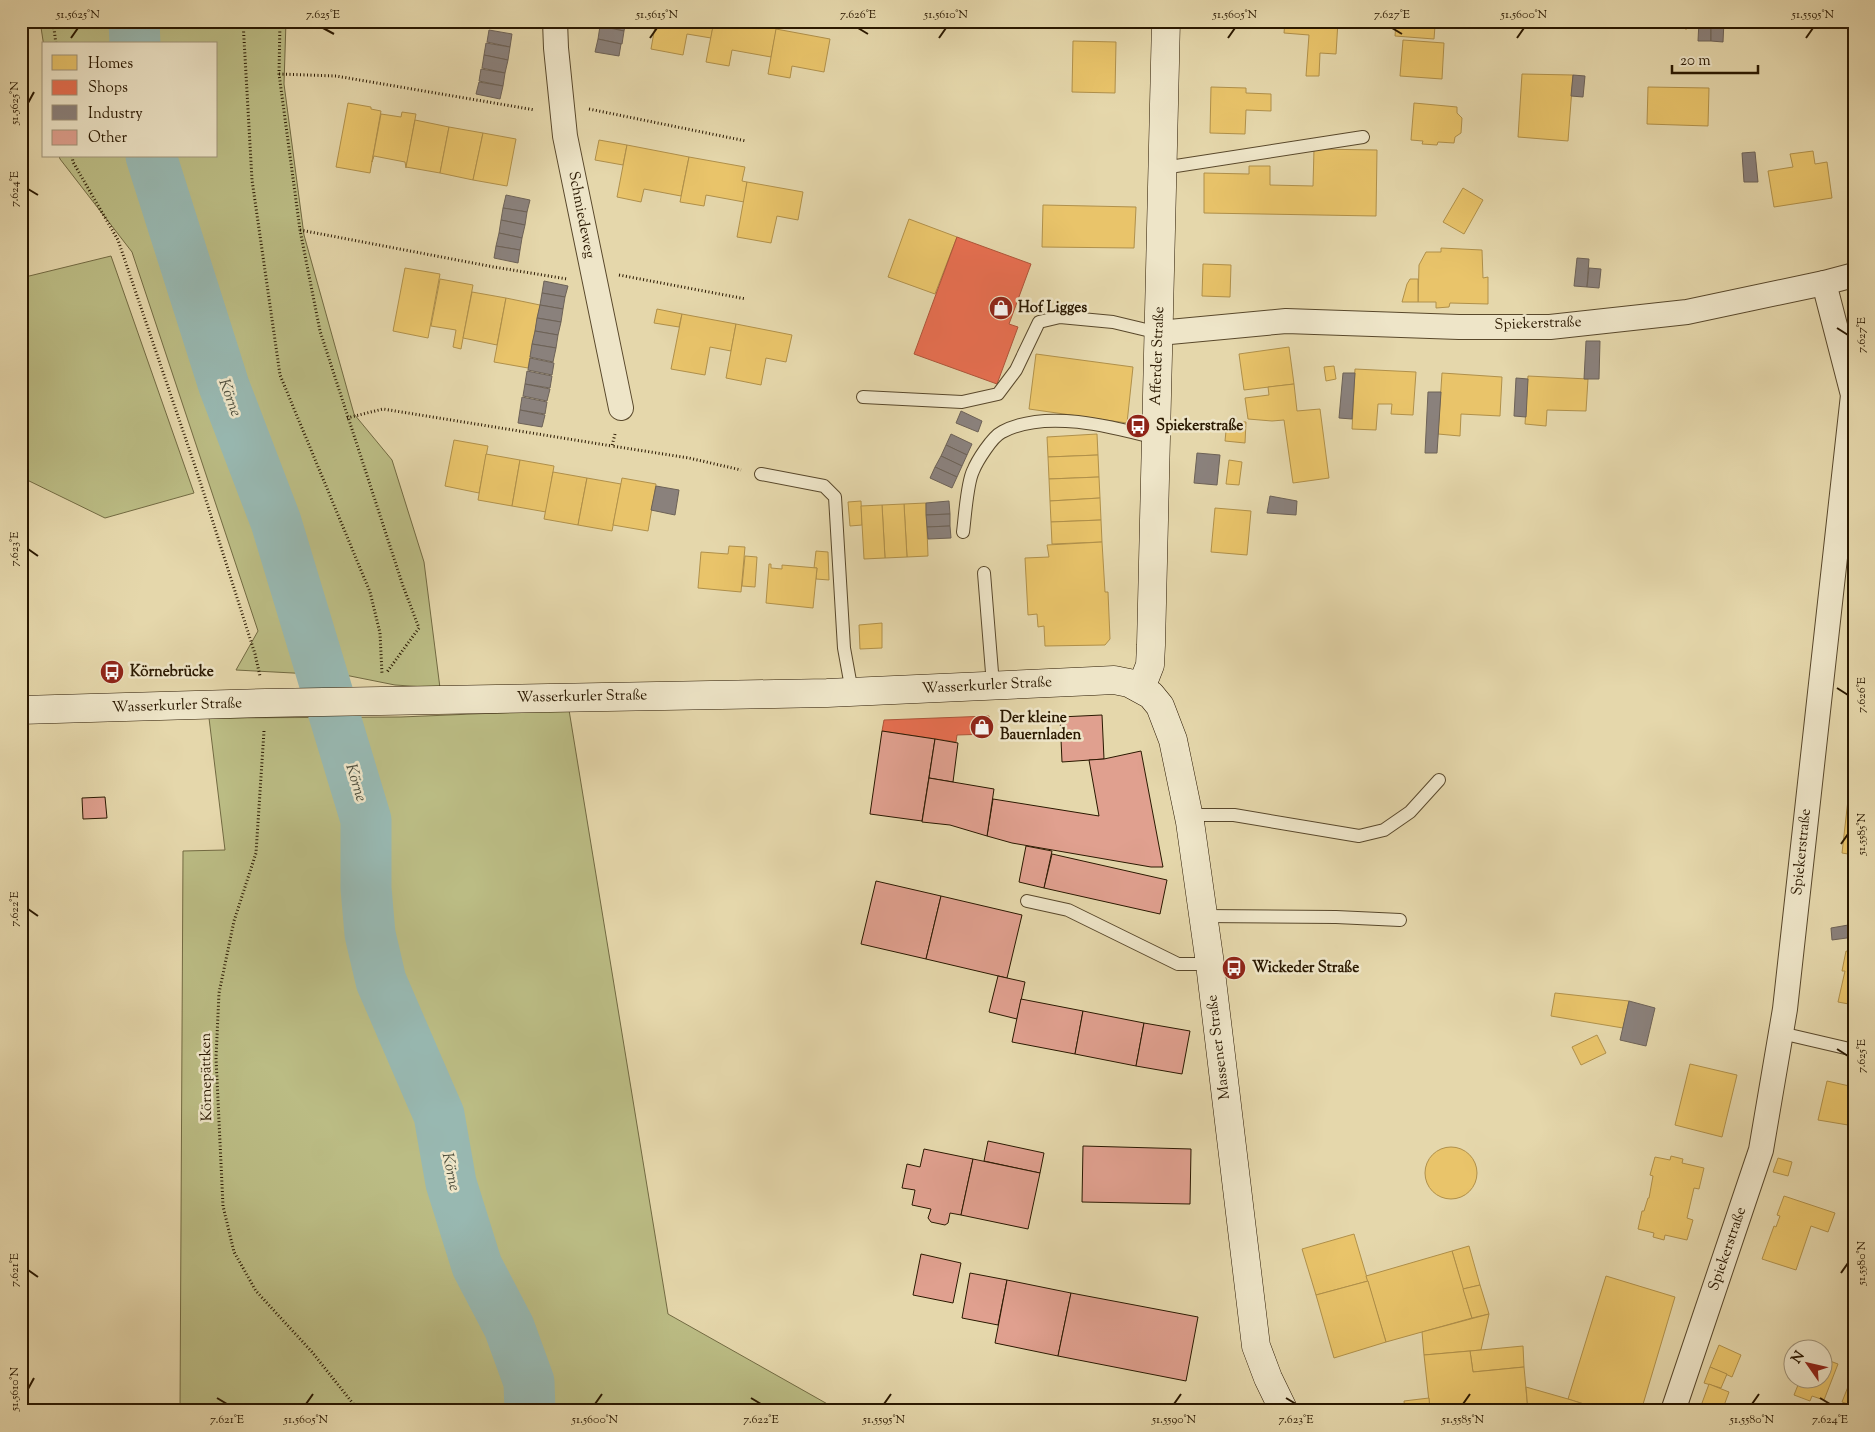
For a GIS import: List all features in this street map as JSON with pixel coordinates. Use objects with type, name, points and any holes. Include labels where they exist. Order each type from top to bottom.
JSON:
[{"type":"main road","name":"Afferder Straße","points":[[1141,688],[1150,665],[1151,645],[1166,21]]},
{"type":"main road","name":"Wasserkurler Straße","points":[[21,710],[266,703],[852,692],[1114,680],[1141,688]]},
{"type":"main road","name":"Massener Straße","points":[[1141,688],[1151,695],[1160,706],[1173,740],[1188,815],[1210,964],[1256,1346],[1268,1378],[1284,1411]]},
{"type":"street","name":"Schmiedeweg","points":[[555,21],[565,136],[620,408]]},
{"type":"street","name":"Spiekerstraße","points":[[1159,333],[1286,321],[1459,327],[1550,327],[1687,312],[1854,275]]},
{"type":"street","name":"Spiekerstraße","points":[[1673,1411],[1760,1150],[1785,1009],[1853,395],[1824,283]]},
{"type":"lane","points":[[1163,168],[1364,137]]},
{"type":"lane","points":[[863,397],[962,402],[998,394],[1016,370],[1039,322],[1060,317],[1112,322],[1159,333]]},
{"type":"lane","points":[[963,532],[972,472],[983,453],[1000,432],[1026,422],[1058,421],[1111,426],[1155,438]]},
{"type":"lane","points":[[761,474],[824,486],[834,497],[844,648],[852,692]]},
{"type":"lane","points":[[984,573],[992,685]]},
{"type":"lane","points":[[1188,815],[1234,815],[1359,836],[1384,830],[1410,812],[1439,780]]},
{"type":"lane","points":[[1027,901],[1068,910],[1178,964],[1210,964]]},
{"type":"lane","points":[[1202,916],[1336,917],[1400,920]]},
{"type":"lane","points":[[1781,1033],[1854,1050]]},
{"type":"path","points":[[53,21],[56,42]]},
{"type":"path","points":[[244,21],[252,180],[280,376],[370,592],[380,633],[382,678],[419,628],[403,586],[320,331],[300,230],[279,74],[280,21]]},
{"type":"path","points":[[279,74],[336,76],[562,109],[746,141]]},
{"type":"path","name":"Körnepättken","points":[[72,158],[118,240],[198,474],[255,654],[266,703],[256,853],[234,922],[219,992],[216,1058],[223,1206],[234,1252],[256,1291],[312,1352],[357,1411]]},
{"type":"path","points":[[300,230],[494,267],[593,277],[746,299]]},
{"type":"path","points":[[612,446],[620,408]]},
{"type":"path","points":[[347,418],[383,409],[689,458],[761,474]]},
{"type":"green space","points":[[40,21],[286,21],[284,84],[304,235],[354,414],[392,460],[424,562],[440,688],[395,685],[350,676],[236,670],[258,631],[132,252],[60,158],[218,158],[218,42],[43,42]]},
{"type":"green space","points":[[111,256],[194,493],[105,518],[21,477],[21,278]]},
{"type":"green space","points":[[569,710],[668,1314],[831,1406],[830,1411],[180,1411],[183,851],[225,850],[209,718],[401,717]]},
{"type":"building: Homes","points":[[656,21],[714,21],[711,38],[687,34],[683,55],[651,49]]},
{"type":"building: Homes","points":[[714,21],[778,21],[771,57],[732,50],[729,66],[706,62]]},
{"type":"building: Homes","points":[[1285,21],[1338,21],[1336,54],[1320,53],[1319,76],[1306,76],[1309,35],[1284,33]]},
{"type":"building: Homes","points":[[1628,21],[1688,21],[1687,29],[1685,29],[1685,24],[1669,23],[1663,27],[1631,25]]},
{"type":"building: Homes","points":[[1396,23],[1435,26],[1434,39],[1395,36]]},
{"type":"building: Homes","points":[[776,29],[830,39],[824,72],[792,66],[790,78],[768,74]]},
{"type":"building: Homes","points":[[1403,40],[1444,43],[1442,79],[1400,76]]},
{"type":"building: Homes","points":[[1073,41],[1116,42],[1115,93],[1072,92]]},
{"type":"building: Homes","points":[[1522,74],[1573,75],[1568,141],[1518,137]]},
{"type":"building: Homes","points":[[1211,87],[1246,88],[1246,93],[1271,94],[1271,111],[1246,110],[1245,134],[1210,133]]},
{"type":"building: Homes","points":[[1648,87],[1709,88],[1708,126],[1647,124]]},
{"type":"building: Homes","points":[[348,103],[371,107],[371,109],[381,111],[370,173],[336,167]]},
{"type":"building: Homes","points":[[1414,103],[1457,107],[1457,113],[1462,118],[1461,133],[1455,137],[1454,143],[1422,144],[1423,141],[1411,140]]},
{"type":"building: Homes","points":[[402,112],[416,114],[406,168],[405,162],[374,156],[372,162],[381,114],[401,117]]},
{"type":"building: Homes","points":[[415,120],[449,127],[440,173],[406,167]]},
{"type":"building: Homes","points":[[449,127],[483,133],[473,180],[440,173]]},
{"type":"building: Homes","points":[[483,133],[516,139],[507,186],[473,180]]},
{"type":"building: Homes","points":[[599,140],[627,145],[623,165],[595,160]]},
{"type":"building: Homes","points":[[627,145],[689,157],[681,196],[644,189],[641,202],[617,197]]},
{"type":"building: Homes","points":[[1314,149],[1377,150],[1376,216],[1204,213],[1204,173],[1249,174],[1249,166],[1270,166],[1270,185],[1313,186]]},
{"type":"building: Homes","points":[[1813,151],[1815,164],[1827,162],[1832,198],[1774,207],[1768,171],[1793,167],[1790,154]]},
{"type":"building: Homes","points":[[689,157],[745,167],[742,181],[747,182],[744,202],[706,195],[704,206],[680,202]]},
{"type":"building: Homes","points":[[747,182],[803,192],[798,220],[777,216],[771,243],[737,237]]},
{"type":"building: Homes","points":[[1463,188],[1483,200],[1464,234],[1443,222]]},
{"type":"building: Homes","points":[[1043,205],[1136,207],[1134,248],[1042,247]]},
{"type":"building: Homes","points":[[909,219],[957,237],[935,294],[888,277]]},
{"type":"building: Homes","points":[[1441,248],[1482,250],[1483,278],[1488,277],[1488,304],[1450,303],[1449,307],[1436,308],[1436,302],[1418,302],[1419,265],[1426,252],[1441,252]]},
{"type":"building: Homes","points":[[1203,264],[1231,265],[1230,297],[1202,296]]},
{"type":"building: Homes","points":[[405,268],[440,274],[428,338],[393,331]]},
{"type":"building: Homes","points":[[440,279],[473,285],[461,349],[453,347],[456,330],[431,326]]},
{"type":"building: Homes","points":[[1410,279],[1418,279],[1418,302],[1402,302],[1407,284]]},
{"type":"building: Homes","points":[[472,292],[506,298],[497,345],[463,338]]},
{"type":"building: Homes","points":[[506,298],[540,305],[528,368],[494,362]]},
{"type":"building: Homes","points":[[657,309],[682,314],[679,327],[654,323]]},
{"type":"building: Homes","points":[[682,314],[736,324],[731,351],[710,347],[705,375],[671,369]]},
{"type":"building: Homes","points":[[736,324],[792,335],[786,362],[766,358],[761,385],[726,378]]},
{"type":"building: Homes","points":[[1289,347],[1294,384],[1244,390],[1239,354]]},
{"type":"building: Homes","points":[[1036,354],[1133,367],[1127,423],[1029,409]]},
{"type":"building: Homes","points":[[1334,366],[1336,379],[1326,381],[1324,367]]},
{"type":"building: Homes","points":[[1355,369],[1416,372],[1413,415],[1391,414],[1392,404],[1378,404],[1376,430],[1352,429]]},
{"type":"building: Homes","points":[[1442,373],[1502,377],[1500,416],[1461,414],[1460,436],[1438,434]]},
{"type":"building: Homes","points":[[1528,376],[1588,379],[1586,411],[1547,410],[1546,426],[1525,424]]},
{"type":"building: Homes","points":[[1294,384],[1297,411],[1320,409],[1329,478],[1293,483],[1284,420],[1248,419],[1245,398],[1269,395],[1268,387]]},
{"type":"building: Homes","points":[[1227,421],[1246,422],[1245,443],[1225,441]]},
{"type":"building: Homes","points":[[1097,434],[1098,455],[1048,457],[1047,437]]},
{"type":"building: Homes","points":[[454,440],[488,446],[479,493],[445,486]]},
{"type":"building: Homes","points":[[486,454],[520,460],[512,506],[478,500]]},
{"type":"building: Homes","points":[[1098,455],[1099,477],[1049,479],[1048,457]]},
{"type":"building: Homes","points":[[520,460],[554,466],[546,512],[512,506]]},
{"type":"building: Homes","points":[[1229,460],[1242,462],[1239,485],[1226,484]]},
{"type":"building: Homes","points":[[553,472],[587,478],[578,525],[544,519]]},
{"type":"building: Homes","points":[[1099,477],[1100,498],[1050,501],[1049,479]]},
{"type":"building: Homes","points":[[587,478],[621,484],[612,531],[578,525]]},
{"type":"building: Homes","points":[[622,478],[656,484],[648,531],[613,525]]},
{"type":"building: Homes","points":[[1100,498],[1101,520],[1051,522],[1050,501]]},
{"type":"building: Homes","points":[[861,501],[862,525],[850,526],[848,502]]},
{"type":"building: Homes","points":[[926,503],[928,556],[907,557],[904,504]]},
{"type":"building: Homes","points":[[904,504],[907,557],[885,558],[882,505]]},
{"type":"building: Homes","points":[[882,505],[885,558],[864,559],[861,506]]},
{"type":"building: Homes","points":[[1215,508],[1251,511],[1247,555],[1211,552]]},
{"type":"building: Homes","points":[[1101,520],[1102,542],[1052,544],[1051,522]]},
{"type":"building: Homes","points":[[1102,542],[1105,592],[1108,592],[1110,639],[1105,645],[1045,646],[1044,626],[1038,627],[1037,614],[1028,615],[1025,558],[1049,557],[1047,545]]},
{"type":"building: Homes","points":[[729,546],[745,547],[741,592],[698,588],[701,552],[728,554]]},
{"type":"building: Homes","points":[[816,551],[828,552],[829,580],[816,579],[817,568],[814,568]]},
{"type":"building: Homes","points":[[745,556],[757,557],[755,587],[742,586]]},
{"type":"building: Homes","points":[[769,564],[771,564],[771,568],[782,569],[782,565],[817,568],[813,608],[766,603]]},
{"type":"building: Homes","points":[[882,623],[882,648],[860,649],[859,625]]},
{"type":"building: Homes","points":[[1850,782],[1854,782],[1854,855],[1842,853]]},
{"type":"building: Homes","points":[[1846,951],[1854,953],[1854,1005],[1838,1002],[1845,971],[1842,971]]},
{"type":"building: Homes","points":[[1555,993],[1629,1001],[1623,1028],[1551,1016]]},
{"type":"building: Homes","points":[[1597,1035],[1606,1053],[1581,1065],[1572,1047]]},
{"type":"building: Homes","points":[[1690,1064],[1737,1075],[1722,1137],[1675,1125]]},
{"type":"building: Homes","points":[[1827,1081],[1854,1087],[1854,1126],[1818,1120]]},
{"type":"building: Homes","points":[[1446,1147],[1456,1147],[1470,1154],[1477,1168],[1477,1178],[1470,1192],[1456,1199],[1446,1199],[1436,1195],[1429,1188],[1425,1178],[1425,1168],[1429,1158],[1436,1151]]},
{"type":"building: Homes","points":[[1671,1156],[1683,1159],[1682,1163],[1704,1168],[1699,1189],[1694,1188],[1687,1218],[1693,1220],[1687,1240],[1665,1235],[1664,1240],[1653,1237],[1654,1233],[1638,1229],[1642,1211],[1644,1211],[1649,1198],[1653,1176],[1650,1175],[1655,1157],[1670,1160]]},
{"type":"building: Homes","points":[[1778,1158],[1792,1162],[1788,1176],[1773,1172]]},
{"type":"building: Homes","points":[[1784,1196],[1835,1213],[1828,1232],[1811,1226],[1796,1270],[1762,1259],[1774,1226],[1776,1227],[1780,1216],[1777,1215]]},
{"type":"building: Homes","points":[[1354,1234],[1368,1281],[1316,1295],[1302,1249]]},
{"type":"building: Homes","points":[[1469,1246],[1480,1285],[1463,1289],[1452,1251]]},
{"type":"building: Homes","points":[[1452,1251],[1472,1318],[1386,1342],[1366,1276]]},
{"type":"building: Homes","points":[[1606,1276],[1675,1297],[1641,1411],[1606,1411],[1568,1399]]},
{"type":"building: Homes","points":[[1368,1281],[1386,1342],[1334,1358],[1316,1295]]},
{"type":"building: Homes","points":[[1480,1285],[1489,1314],[1472,1318],[1463,1289]]},
{"type":"building: Homes","points":[[1489,1314],[1481,1350],[1424,1355],[1422,1332]]},
{"type":"building: Homes","points":[[1719,1345],[1741,1355],[1732,1377],[1710,1367]]},
{"type":"building: Homes","points":[[1523,1346],[1524,1367],[1473,1372],[1470,1351]]},
{"type":"building: Homes","points":[[1470,1351],[1473,1372],[1524,1367],[1528,1411],[1430,1411],[1424,1355]]},
{"type":"building: Homes","points":[[1832,1362],[1838,1364],[1832,1379]]},
{"type":"building: Homes","points":[[1710,1367],[1727,1374],[1721,1388],[1704,1383]]},
{"type":"building: Homes","points":[[1854,1375],[1854,1406],[1842,1402]]},
{"type":"building: Homes","points":[[1709,1384],[1729,1392],[1722,1411],[1702,1403]]},
{"type":"building: Homes","points":[[1526,1387],[1568,1399],[1606,1411],[1528,1411]]},
{"type":"building: Homes","points":[[1796,1390],[1828,1390],[1824,1400],[1812,1396],[1810,1401],[1794,1395]]},
{"type":"building: Homes","points":[[1429,1398],[1430,1411],[1405,1411],[1404,1401]]},
{"type":"building: Shops","points":[[957,237],[1031,264],[1009,324],[1018,327],[997,384],[914,354]]},
{"type":"building: Shops","points":[[989,716],[989,734],[957,735],[956,742],[882,731],[884,720]]},
{"type":"building: Industry","points":[[601,21],[626,21],[624,31],[600,26]]},
{"type":"building: Industry","points":[[1699,21],[1711,21],[1711,41],[1698,41]]},
{"type":"building: Industry","points":[[1711,21],[1724,21],[1723,42],[1711,41]]},
{"type":"building: Industry","points":[[600,26],[624,31],[622,44],[598,39]]},
{"type":"building: Industry","points":[[489,30],[512,34],[510,47],[487,42]]},
{"type":"building: Industry","points":[[598,39],[621,44],[619,56],[595,52]]},
{"type":"building: Industry","points":[[486,43],[510,47],[508,60],[484,55]]},
{"type":"building: Industry","points":[[484,55],[508,60],[505,73],[482,68]]},
{"type":"building: Industry","points":[[481,69],[505,73],[503,86],[479,81]]},
{"type":"building: Industry","points":[[1573,75],[1585,76],[1583,97],[1571,96]]},
{"type":"building: Industry","points":[[479,82],[503,86],[500,99],[476,94]]},
{"type":"building: Industry","points":[[1755,152],[1758,182],[1744,182],[1742,153]]},
{"type":"building: Industry","points":[[506,195],[530,200],[527,212],[503,208]]},
{"type":"building: Industry","points":[[503,208],[527,212],[525,225],[501,220]]},
{"type":"building: Industry","points":[[501,220],[525,225],[522,238],[499,233]]},
{"type":"building: Industry","points":[[499,233],[522,238],[520,250],[496,246]]},
{"type":"building: Industry","points":[[496,246],[520,250],[518,263],[494,258]]},
{"type":"building: Industry","points":[[1577,258],[1589,259],[1587,287],[1574,286]]},
{"type":"building: Industry","points":[[1589,268],[1601,269],[1599,288],[1587,287]]},
{"type":"building: Industry","points":[[544,281],[568,286],[565,297],[542,293]]},
{"type":"building: Industry","points":[[542,293],[565,297],[563,309],[540,305]]},
{"type":"building: Industry","points":[[540,305],[563,309],[561,322],[537,318]]},
{"type":"building: Industry","points":[[537,318],[561,322],[558,335],[535,331]]},
{"type":"building: Industry","points":[[535,331],[558,335],[556,348],[532,344]]},
{"type":"building: Industry","points":[[1586,341],[1600,341],[1599,379],[1584,379]]},
{"type":"building: Industry","points":[[532,344],[556,348],[553,362],[530,357]]},
{"type":"building: Industry","points":[[530,358],[554,363],[552,375],[528,370]]},
{"type":"building: Industry","points":[[527,371],[552,376],[550,388],[525,384]]},
{"type":"building: Industry","points":[[1343,373],[1355,373],[1352,419],[1339,418]]},
{"type":"building: Industry","points":[[1516,378],[1528,379],[1526,417],[1514,416]]},
{"type":"building: Industry","points":[[525,384],[550,389],[547,401],[523,396]]},
{"type":"building: Industry","points":[[1428,392],[1441,392],[1437,453],[1425,453]]},
{"type":"building: Industry","points":[[522,397],[547,402],[545,414],[520,410]]},
{"type":"building: Industry","points":[[520,410],[545,415],[542,427],[518,423]]},
{"type":"building: Industry","points":[[961,411],[982,421],[978,432],[956,423]]},
{"type":"building: Industry","points":[[951,434],[972,444],[967,455],[946,445]]},
{"type":"building: Industry","points":[[946,445],[967,455],[962,466],[941,456]]},
{"type":"building: Industry","points":[[1197,453],[1220,455],[1217,485],[1194,483]]},
{"type":"building: Industry","points":[[941,456],[962,466],[957,477],[935,467]]},
{"type":"building: Industry","points":[[935,467],[957,477],[952,488],[930,478]]},
{"type":"building: Industry","points":[[656,486],[679,490],[675,515],[651,510]]},
{"type":"building: Industry","points":[[1270,496],[1297,501],[1296,515],[1267,513]]},
{"type":"building: Industry","points":[[949,501],[950,514],[926,515],[926,503]]},
{"type":"building: Industry","points":[[950,514],[950,526],[927,527],[926,515]]},
{"type":"building: Industry","points":[[950,526],[951,538],[928,539],[927,527]]},
{"type":"building: Industry","points":[[1854,924],[1854,937],[1832,940],[1831,928]]},
{"type":"building: Industry","points":[[1629,1001],[1655,1008],[1646,1046],[1620,1040]]},
{"type":"building: Other","points":[[1102,715],[1104,759],[1062,762],[1060,717]]},
{"type":"building: Other","points":[[882,731],[935,739],[922,821],[870,814]]},
{"type":"building: Other","points":[[935,739],[958,743],[953,782],[929,778]]},
{"type":"building: Other","points":[[1141,751],[1163,867],[1151,867],[1012,843],[987,836],[993,799],[1099,816],[1089,760],[1104,759]]},
{"type":"building: Other","points":[[929,778],[994,789],[987,836],[950,825],[922,822]]},
{"type":"building: Other","points":[[105,797],[107,818],[83,819],[82,798]]},
{"type":"building: Other","points":[[1026,846],[1052,851],[1044,888],[1019,882]]},
{"type":"building: Other","points":[[1052,854],[1167,880],[1160,914],[1044,888]]},
{"type":"building: Other","points":[[876,881],[941,896],[926,959],[861,944]]},
{"type":"building: Other","points":[[941,896],[1022,915],[1007,978],[926,959]]},
{"type":"building: Other","points":[[998,976],[1025,982],[1017,1019],[989,1012]]},
{"type":"building: Other","points":[[1021,999],[1083,1011],[1075,1054],[1012,1042]]},
{"type":"building: Other","points":[[1083,1011],[1144,1023],[1136,1066],[1075,1054]]},
{"type":"building: Other","points":[[1144,1023],[1190,1031],[1182,1074],[1136,1066]]},
{"type":"building: Other","points":[[988,1141],[1044,1153],[1040,1173],[984,1161]]},
{"type":"building: Other","points":[[1083,1146],[1191,1149],[1190,1204],[1082,1202]]},
{"type":"building: Other","points":[[924,1149],[973,1159],[961,1215],[950,1213],[948,1223],[945,1225],[931,1222],[928,1218],[931,1209],[912,1205],[915,1190],[902,1188],[907,1164],[920,1167]]},
{"type":"building: Other","points":[[973,1159],[1040,1173],[1028,1229],[961,1215]]},
{"type":"building: Other","points":[[921,1254],[961,1263],[953,1303],[913,1295]]},
{"type":"building: Other","points":[[970,1273],[1007,1280],[998,1325],[962,1318]]},
{"type":"building: Other","points":[[1007,1280],[1071,1293],[1058,1356],[995,1343]]},
{"type":"building: Other","points":[[1071,1293],[1198,1317],[1186,1381],[1058,1356]]},
{"type":"waterway","name":"Körne","points":[[134,21],[135,42]]},
{"type":"waterway","name":"Körne","points":[[152,158],[224,386],[276,522],[366,820],[366,888],[370,934],[381,981],[439,1115],[451,1183],[477,1266],[509,1327],[529,1382],[530,1411]]},
{"type":"place","name":"Hof Ligges","points":[[1001,308]]},
{"type":"place","name":"Spiekerstraße","points":[[1138,426]]},
{"type":"place","name":"Körnebrücke","points":[[112,672]]},
{"type":"place","name":"Der kleine Bauernladen","points":[[982,727]]},
{"type":"place","name":"Wickeder Straße","points":[[1234,968]]}]
